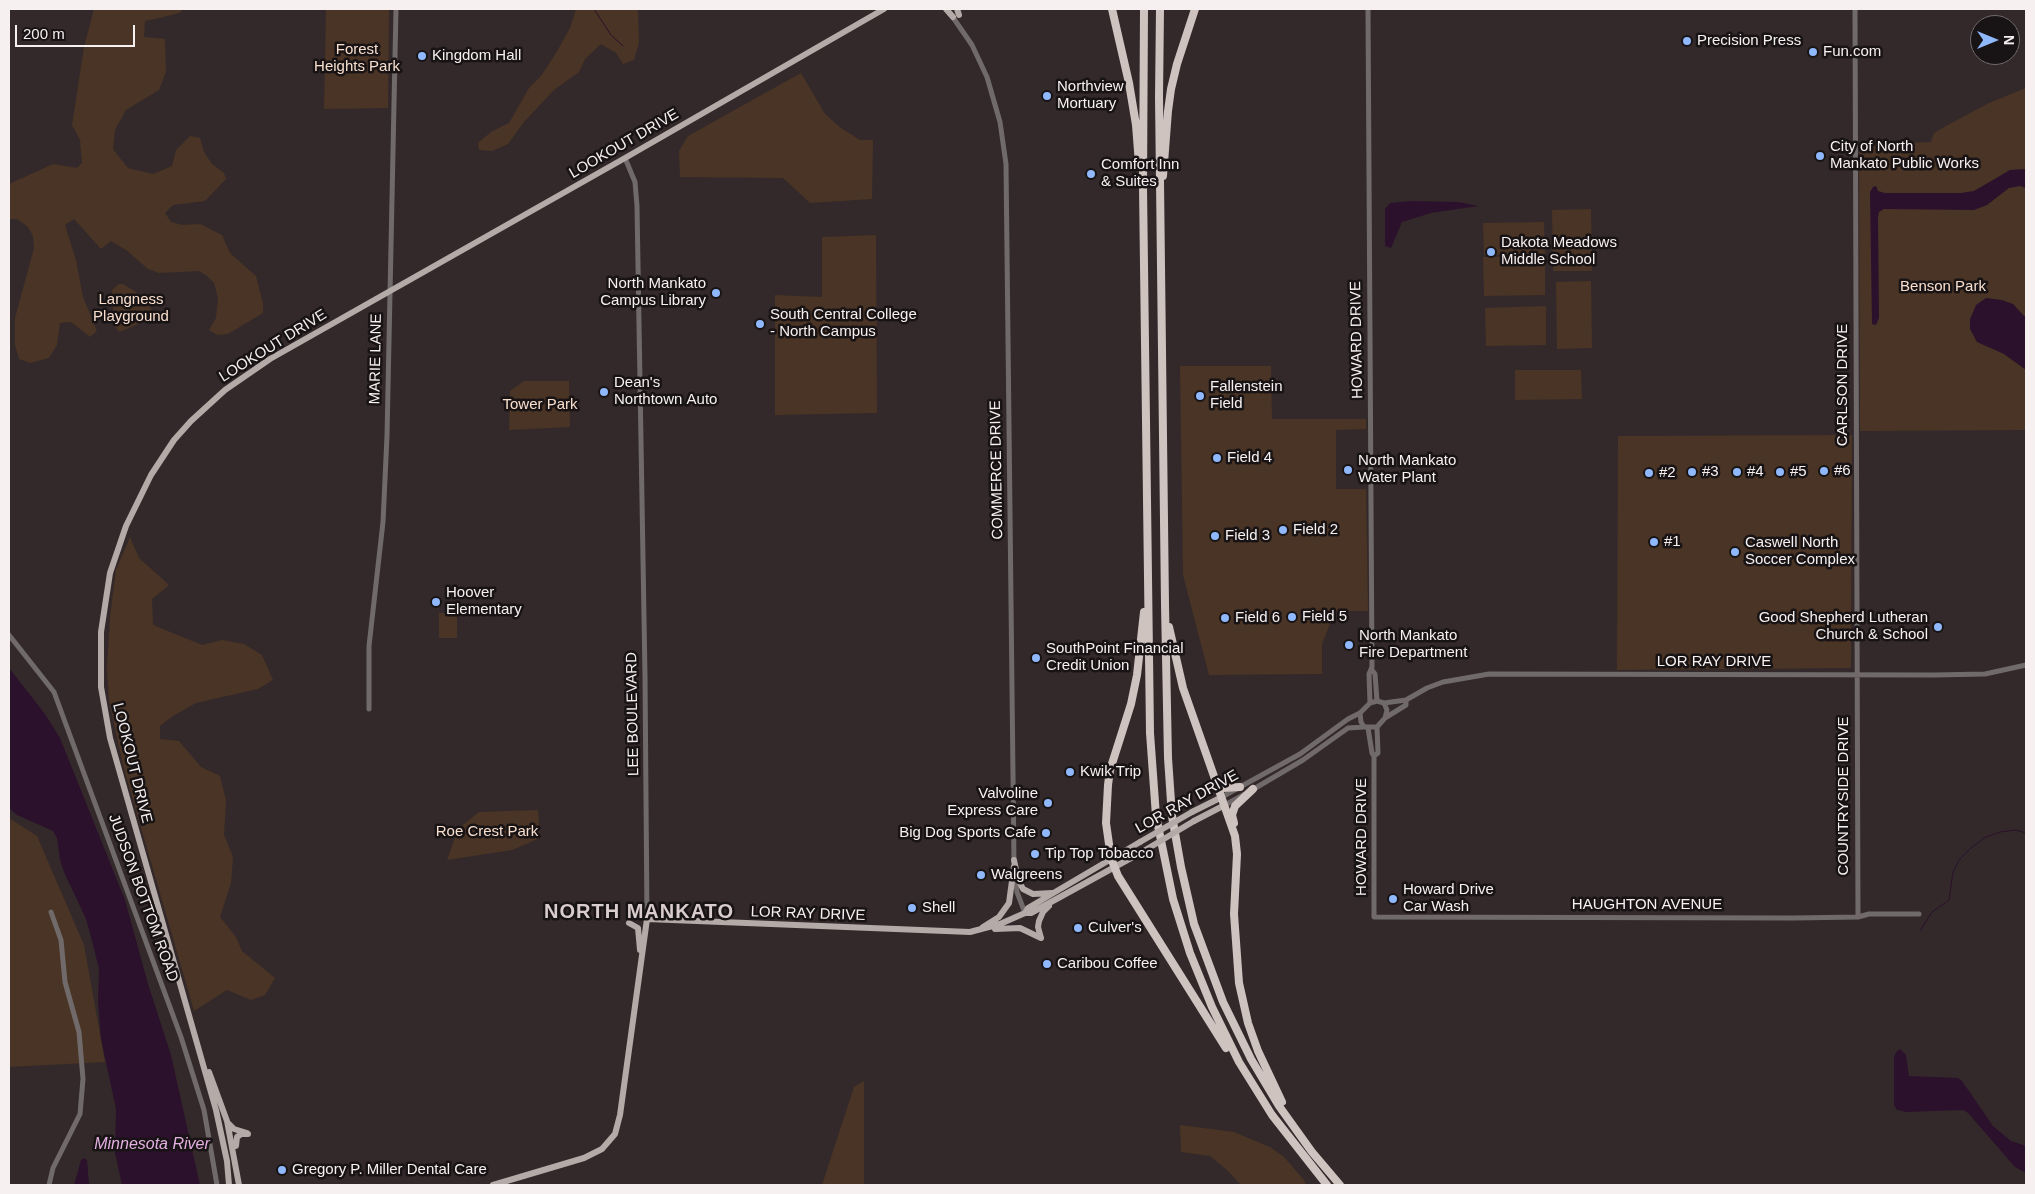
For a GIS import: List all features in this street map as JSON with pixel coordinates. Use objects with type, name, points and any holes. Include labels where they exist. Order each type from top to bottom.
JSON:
[{"type":"highway","points":[[1112,9],[1129,83],[1136,125],[1139,170],[1143,186]]},
{"type":"highway","points":[[1144,9],[1143,186],[1148,578],[1151,762],[1156,816],[1180,926],[1200,980],[1246,1075]]},
{"type":"highway","points":[[1160,9],[1159,98],[1165,605],[1169,790],[1176,843],[1187,894],[1202,948],[1223,1002],[1255,1066],[1279,1106],[1312,1152],[1340,1185]]},
{"type":"highway","points":[[1160,192],[1165,166],[1171,89],[1176,64],[1195,9]]},
{"type":"highway","points":[[1148,578],[1137,675],[1131,704],[1110,770],[1108,785],[1106,823],[1111,858],[1114,868],[1234,1060],[1287,1136],[1328,1185]]},
{"type":"highway","points":[[1165,605],[1183,688],[1220,798],[1235,836],[1237,847]]},
{"type":"highway","points":[[1215,783],[1223,788],[1240,787]]},
{"type":"highway","points":[[1253,789],[1238,802],[1233,811],[1237,847],[1234,914],[1239,983],[1248,1023],[1258,1051],[1291,1122]]},
{"type":"main road","name":"LOOKOUT DRIVE","points":[[229,1185],[222,1138],[203,1062],[110,738],[101,687],[100,649],[102,615],[110,573],[135,504],[159,462],[191,421],[225,390],[270,359],[884,9]]},
{"type":"main road","points":[[947,9],[956,12]]},
{"type":"main road","name":"LOR RAY DRIVE","points":[[1025,913],[1028,908],[1111,858],[1220,798]]},
{"type":"main road","name":"LOR RAY DRIVE","points":[[647,919],[949,932],[978,930],[1000,924],[1025,913],[1031,913],[1057,900],[1223,806]]},
{"type":"main road","points":[[1014,863],[1023,889],[1033,894],[1055,892]]},
{"type":"main road","points":[[978,930],[999,917],[1010,903],[1014,863]]},
{"type":"main road","points":[[978,930],[1017,927],[1041,938],[1038,927],[1040,916],[1057,900]]},
{"type":"main road","name":"LEE BOULEVARD","points":[[493,1185],[584,1158],[602,1150],[615,1134],[620,1115],[647,919]]},
{"type":"main road","points":[[629,923],[638,928],[641,962]]},
{"type":"main road","name":"LOOKOUT DRIVE","points":[[203,1062],[209,1072],[227,1121],[239,1185]]},
{"type":"main road","points":[[227,1121],[234,1129],[248,1134],[241,1134],[235,1139],[240,1166],[239,1185]]},
{"type":"street","name":"MARIE LANE","points":[[369,709],[369,646],[383,522],[396,9]]},
{"type":"street","name":"HOWARD DRIVE","points":[[1368,9],[1372,670],[1369,674],[1370,702]]},
{"type":"street","name":"CARLSON DRIVE","points":[[1855,9],[1856,674]]},
{"type":"street","name":"COMMERCE DRIVE","points":[[956,12],[980,60],[995,104],[1006,164],[1014,863],[1017,892],[1025,913]]},
{"type":"street","name":"LEE BOULEVARD","points":[[625,158],[635,182],[637,206],[647,919]]},
{"type":"street","name":"JUDSON BOTTOM ROAD","points":[[9,635],[54,692],[181,1037],[204,1110],[217,1185]]},
{"type":"street","name":"LOR RAY DRIVE","points":[[1384,703],[1406,700],[1443,682],[1489,674],[1985,674],[2026,666]]},
{"type":"street","name":"HOWARD DRIVE","points":[[1372,670],[1375,674],[1377,701]]},
{"type":"street","name":"COUNTRYSIDE DRIVE","points":[[1856,674],[1858,917]]},
{"type":"street","name":"LOR RAY DRIVE","points":[[1385,718],[1406,705],[1406,700]]},
{"type":"street","points":[[1377,701],[1384,703],[1387,710],[1385,718],[1378,726],[1366,728],[1361,722],[1360,713],[1370,702],[1377,701]]},
{"type":"street","name":"LOR RAY DRIVE","points":[[1223,806],[1303,760],[1348,719],[1360,713]]},
{"type":"street","name":"HOWARD DRIVE","points":[[1374,756],[1378,753],[1378,726]]},
{"type":"street","name":"LOR RAY DRIVE","points":[[1220,798],[1348,728],[1366,728]]},
{"type":"street","name":"HOWARD DRIVE","points":[[1366,728],[1374,756],[1374,917]]},
{"type":"street","points":[[49,1185],[53,1168],[80,1114],[83,1079],[79,1032],[65,982],[61,940],[51,912]]},
{"type":"street","name":"HAUGHTON AVENUE","points":[[1374,917],[1858,917],[1869,914],[1919,914]]},
{"type":"green space","points":[[94,9],[181,9],[181,12],[172,15],[145,21],[144,37],[165,39],[166,72],[159,90],[126,110],[115,130],[113,149],[128,168],[153,174],[172,166],[176,150],[190,136],[200,138],[204,152],[212,164],[224,173],[226,179],[205,201],[173,205],[165,213],[171,222],[183,225],[200,224],[222,235],[230,253],[256,276],[263,304],[263,313],[228,334],[217,335],[209,330],[216,318],[218,298],[214,283],[207,276],[199,271],[159,273],[148,269],[126,250],[111,241],[101,249],[74,219],[65,225],[76,260],[83,297],[97,331],[90,337],[71,322],[60,323],[57,345],[49,358],[30,363],[19,359],[15,345],[15,318],[34,248],[33,236],[28,227],[17,219],[9,219],[9,184],[53,164],[77,168],[82,163],[80,140],[72,125],[84,47]]},
{"type":"green space","name":"Forest Heights Park","points":[[326,9],[389,9],[388,108],[324,109]]},
{"type":"green space","points":[[576,9],[638,9],[639,43],[634,60],[623,64],[616,53],[601,44],[585,59],[579,72],[554,90],[524,122],[508,144],[492,151],[479,150],[478,143],[491,132],[509,123],[529,88],[541,76],[556,53],[570,28]]},
{"type":"green space","points":[[801,73],[825,114],[841,128],[860,140],[873,140],[872,199],[810,203],[783,178],[680,177],[679,151],[688,136]]},
{"type":"green space","name":"Benson Park","points":[[2026,88],[2026,430],[1860,431],[1859,145],[1931,142],[1934,133],[1944,127],[1989,103]]},
{"type":"green space","points":[[1591,209],[1592,271],[1553,271],[1552,210]]},
{"type":"green space","points":[[1544,222],[1545,254],[1484,255],[1483,223]]},
{"type":"green space","points":[[876,235],[877,413],[775,415],[775,295],[822,297],[822,237]]},
{"type":"green space","points":[[1545,256],[1545,295],[1484,296],[1483,257]]},
{"type":"green space","points":[[1591,281],[1592,348],[1557,349],[1556,282]]},
{"type":"green space","name":"Langness Playground","points":[[119,284],[123,284],[144,297],[154,314],[151,318],[120,332],[114,326],[112,290]]},
{"type":"green space","points":[[1546,306],[1546,345],[1486,346],[1485,308]]},
{"type":"green space","points":[[1180,366],[1271,366],[1272,419],[1366,419],[1366,429],[1336,430],[1336,489],[1366,489],[1368,611],[1335,611],[1322,644],[1322,674],[1209,675],[1183,575]]},
{"type":"green space","points":[[1515,370],[1581,370],[1582,399],[1515,400]]},
{"type":"green space","name":"Tower Park","points":[[524,381],[569,381],[570,427],[509,430],[510,391]]},
{"type":"green space","name":"Caswell North Soccer Complex","points":[[1852,435],[1851,668],[1617,670],[1618,436]]},
{"type":"green space","points":[[130,537],[139,558],[169,585],[152,599],[153,625],[202,645],[222,640],[244,644],[262,655],[273,680],[258,689],[196,703],[160,726],[160,739],[179,741],[201,767],[220,776],[226,800],[224,835],[233,857],[231,883],[220,917],[236,937],[242,951],[275,978],[265,995],[251,1000],[227,990],[194,1011],[123,765],[109,701],[107,668],[110,617],[116,570]]},
{"type":"green space","points":[[439,613],[457,613],[457,638],[439,638]]},
{"type":"green space","name":"Roe Crest Park","points":[[538,810],[540,838],[512,850],[447,860],[458,829],[479,812]]},
{"type":"green space","points":[[9,818],[37,836],[84,945],[105,1062],[9,1067]]},
{"type":"green space","points":[[864,1081],[864,1185],[822,1185],[854,1087]]},
{"type":"green space","points":[[1180,1125],[1234,1132],[1270,1147],[1284,1157],[1304,1180],[1306,1185],[1241,1185],[1210,1156],[1181,1152]]},
{"type":"water","points":[[2026,169],[2026,188],[2020,186],[2009,188],[1987,205],[1974,210],[1884,209],[1879,212],[1879,318],[1876,325],[1872,324],[1870,192],[1873,187],[1876,186],[1878,191],[1885,193],[1961,193],[1974,191],[2010,170]]},
{"type":"water","points":[[1412,201],[1459,202],[1478,206],[1431,213],[1402,222],[1391,248],[1385,246],[1385,209],[1390,203]]},
{"type":"water","points":[[1986,298],[2002,300],[2013,304],[2026,318],[2026,370],[2004,354],[1977,342],[1970,329],[1970,319],[1976,305]]},
{"type":"water","name":"Minnesota River","points":[[9,668],[45,714],[60,738],[125,900],[148,984],[171,1055],[200,1185],[122,1185],[115,1153],[116,1109],[101,1039],[98,1001],[99,969],[86,919],[64,872],[57,838],[53,831],[17,815],[9,808]]},
{"type":"water","points":[[1900,1049],[1906,1055],[1909,1076],[1958,1078],[1962,1081],[1993,1126],[2011,1141],[2026,1146],[2026,1173],[2015,1167],[1968,1113],[1963,1110],[1906,1112],[1897,1110],[1894,1105],[1894,1058],[1896,1052]]},
{"type":"water","points":[[84,1158],[87,1160],[89,1185],[74,1185],[81,1160]]},
{"type":"waterway","points":[[594,9],[611,35],[623,46]]},
{"type":"waterway","points":[[1920,931],[1932,912],[1949,900],[1953,872],[1959,860],[1971,848],[1984,838],[2000,832],[2016,830],[2026,833]]},
{"type":"place","name":"Precision Press","points":[[1687,41]]},
{"type":"place","name":"Fun.com","points":[[1813,52]]},
{"type":"place","name":"Kingdom Hall","points":[[422,56]]},
{"type":"place","name":"Northview Mortuary","points":[[1047,96]]},
{"type":"place","name":"City of North Mankato Public Works","points":[[1820,156]]},
{"type":"place","name":"Comfort Inn & Suites","points":[[1091,174]]},
{"type":"place","name":"Dakota Meadows Middle School","points":[[1491,252]]},
{"type":"place","name":"North Mankato Campus Library","points":[[716,293]]},
{"type":"place","name":"South Central College - North Campus","points":[[760,324]]},
{"type":"place","name":"Dean's Northtown Auto","points":[[604,392]]},
{"type":"place","name":"Fallenstein Field","points":[[1200,396]]},
{"type":"place","name":"Field 4","points":[[1217,458]]},
{"type":"place","name":"North Mankato Water Plant","points":[[1348,470]]},
{"type":"place","name":"#6","points":[[1824,471]]},
{"type":"place","name":"#3","points":[[1692,472]]},
{"type":"place","name":"#4","points":[[1737,472]]},
{"type":"place","name":"#5","points":[[1780,472]]},
{"type":"place","name":"#2","points":[[1649,473]]},
{"type":"place","name":"Field 2","points":[[1283,530]]},
{"type":"place","name":"Field 3","points":[[1215,536]]},
{"type":"place","name":"#1","points":[[1654,542]]},
{"type":"place","name":"Caswell North Soccer Complex","points":[[1735,552]]},
{"type":"place","name":"Hoover Elementary","points":[[436,602]]},
{"type":"place","name":"Field 5","points":[[1292,617]]},
{"type":"place","name":"Field 6","points":[[1225,618]]},
{"type":"place","name":"Good Shepherd Lutheran Church & School","points":[[1938,627]]},
{"type":"place","name":"North Mankato Fire Department","points":[[1349,645]]},
{"type":"place","name":"SouthPoint Financial Credit Union","points":[[1036,658]]},
{"type":"place","name":"Kwik Trip","points":[[1070,772]]},
{"type":"place","name":"Valvoline Express Care","points":[[1048,803]]},
{"type":"place","name":"Big Dog Sports Cafe","points":[[1046,833]]},
{"type":"place","name":"Tip Top Tobacco","points":[[1035,854]]},
{"type":"place","name":"Walgreens","points":[[981,875]]},
{"type":"place","name":"Howard Drive Car Wash","points":[[1393,899]]},
{"type":"place","name":"Shell","points":[[912,908]]},
{"type":"place","name":"Culver's","points":[[1078,928]]},
{"type":"place","name":"Caribou Coffee","points":[[1047,964]]},
{"type":"place","name":"Gregory P. Miller Dental Care","points":[[282,1170]]},
{"type":"district","name":"NORTH MANKATO","points":[[639,912]]}]
